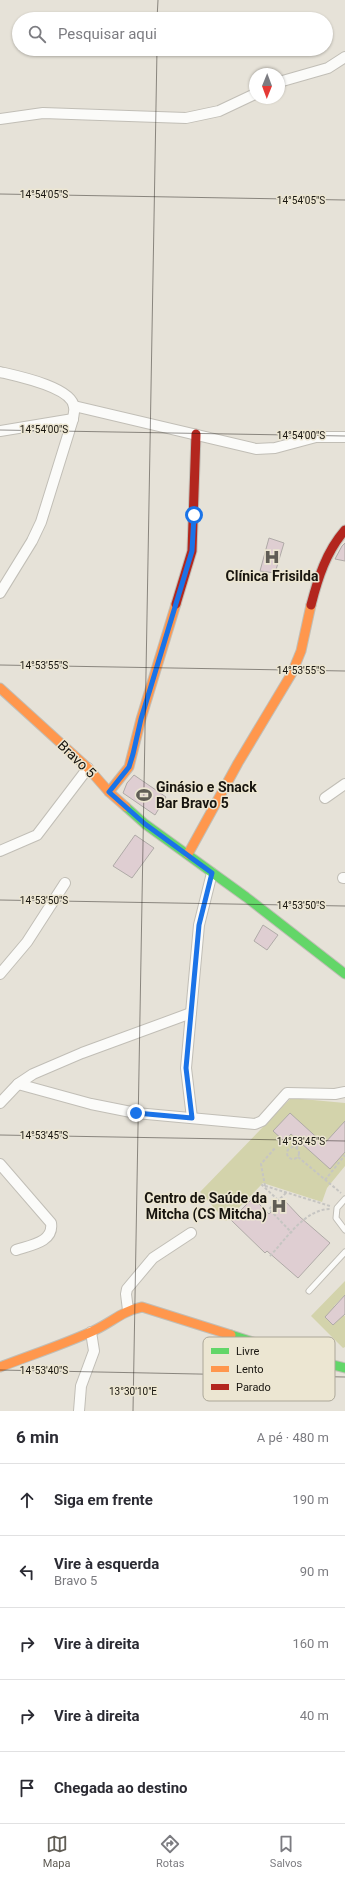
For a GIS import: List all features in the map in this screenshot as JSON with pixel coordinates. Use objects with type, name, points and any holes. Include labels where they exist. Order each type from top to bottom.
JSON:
[{"type":"street","points":[[285,80],[328,68],[345,57]]},
{"type":"street","points":[[0,119],[43,113],[186,118],[219,111],[249,97]]},
{"type":"street","points":[[0,372],[54,388],[69,396],[74,406],[73,419],[41,522],[32,541],[0,593]]},
{"type":"street","points":[[74,406],[256,449],[265,450],[316,437],[345,437]]},
{"type":"street","points":[[0,431],[73,419]]},
{"type":"street","points":[[109,792],[129,767],[141,719],[192,551],[196,434]]},
{"type":"street","points":[[188,854],[256,732],[289,680],[300,652],[323,564],[333,546],[345,530]]},
{"type":"street","name":"Bravo 5","points":[[2,694],[88,768],[109,792],[145,824],[188,854],[345,974]]},
{"type":"street","points":[[0,851],[32,839],[37,835],[88,768]]},
{"type":"street","points":[[325,798],[345,784]]},
{"type":"street","points":[[192,1118],[186,1068],[199,925],[212,873]]},
{"type":"street","points":[[0,974],[27,942],[65,883]]},
{"type":"street","points":[[0,1104],[18,1084],[33,1074],[82,1053],[191,1013]]},
{"type":"street","points":[[18,1084],[91,1104],[136,1113],[255,1124],[262,1121],[287,1093],[335,1094],[345,1092]]},
{"type":"street","points":[[0,1164],[51,1223],[52,1229],[47,1239],[16,1250]]},
{"type":"street","points":[[128,1310],[126,1294],[127,1289],[152,1258],[191,1233]]},
{"type":"street","points":[[0,1367],[91,1332],[106,1325],[128,1310],[142,1307],[237,1337]]},
{"type":"street","points":[[79,1411],[81,1386],[94,1350],[91,1332]]},
{"type":"street","points":[[335,1366],[345,1368]]},
{"type":"lane","points":[[345,1198],[337,1208],[336,1218],[345,1230]]},
{"type":"lane","points":[[309,1291],[345,1252]]},
{"type":"path","points":[[296,1148],[301,1142]]},
{"type":"path","points":[[265,1186],[261,1164],[275,1148]]},
{"type":"path","points":[[296,1148],[289,1148],[287,1154],[291,1158],[298,1157],[345,1198]]},
{"type":"path","points":[[296,1148],[299,1153],[298,1157]]},
{"type":"path","points":[[325,1180],[345,1155]]},
{"type":"path","points":[[265,1186],[262,1185],[278,1200]]},
{"type":"path","points":[[265,1186],[337,1208]]},
{"type":"path","points":[[286,1193],[269,1209],[292,1233]]},
{"type":"path","points":[[270,1256],[304,1220],[321,1209],[337,1208]]},
{"type":"green space","points":[[291,1098],[345,1103],[345,1166],[327,1188],[322,1202],[263,1183],[226,1221],[200,1192]]},
{"type":"green space","points":[[345,1281],[345,1295],[334,1306],[345,1316],[345,1347],[343,1348],[335,1340],[335,1337],[332,1337],[311,1316]]},
{"type":"building","name":"Clínica Frisilda","points":[[269,538],[284,543],[275,573],[260,571]]},
{"type":"building","points":[[345,543],[345,561],[335,559],[342,546]]},
{"type":"building","name":"Ginásio e Snack Bar Bravo 5","points":[[134,775],[166,797],[155,815],[123,793],[127,783]]},
{"type":"building","points":[[135,835],[154,848],[132,878],[113,866]]},
{"type":"building","points":[[263,925],[278,935],[267,950],[254,941]]},
{"type":"building","points":[[290,1113],[324,1144],[345,1121],[345,1152],[330,1169],[291,1134],[284,1141],[273,1131]]},
{"type":"building","points":[[253,1198],[269,1214],[284,1200],[300,1217],[330,1243],[298,1278],[267,1251],[265,1253],[231,1220]]},
{"type":"building","points":[[345,1295],[345,1314],[333,1325],[325,1317]]},
{"type":"traffic: fast","points":[[126,807],[145,824],[246,897],[345,974]]},
{"type":"traffic: fast","points":[[231,1335],[237,1337]]},
{"type":"traffic: fast","points":[[335,1366],[345,1368]]},
{"type":"traffic: slow","points":[[109,792],[129,767],[141,719],[176,604]]},
{"type":"traffic: slow","points":[[188,854],[238,763],[292,673],[301,651],[311,605]]},
{"type":"traffic: slow","points":[[0,688],[88,768],[109,792],[126,807]]},
{"type":"traffic: slow","points":[[0,1367],[81,1336],[99,1328],[128,1311],[142,1307],[231,1335]]},
{"type":"traffic: jam","points":[[176,604],[192,551],[196,434]]},
{"type":"traffic: jam","points":[[311,605],[328,556],[338,538],[345,530]]},
{"type":"place","name":"Clínica Frisilda","points":[[272,557]]},
{"type":"place","name":"Ginásio e Snack Bar Bravo 5","points":[[144,795]]},
{"type":"place","name":"Centro de Saúde da Mitcha (CS Mitcha)","points":[[279,1206]]},
{"type":"route","points":[[136,1113],[192,1118],[186,1068],[199,925],[212,873],[145,824],[109,792],[129,767],[133,754],[141,719],[192,551],[194,515]]}]
